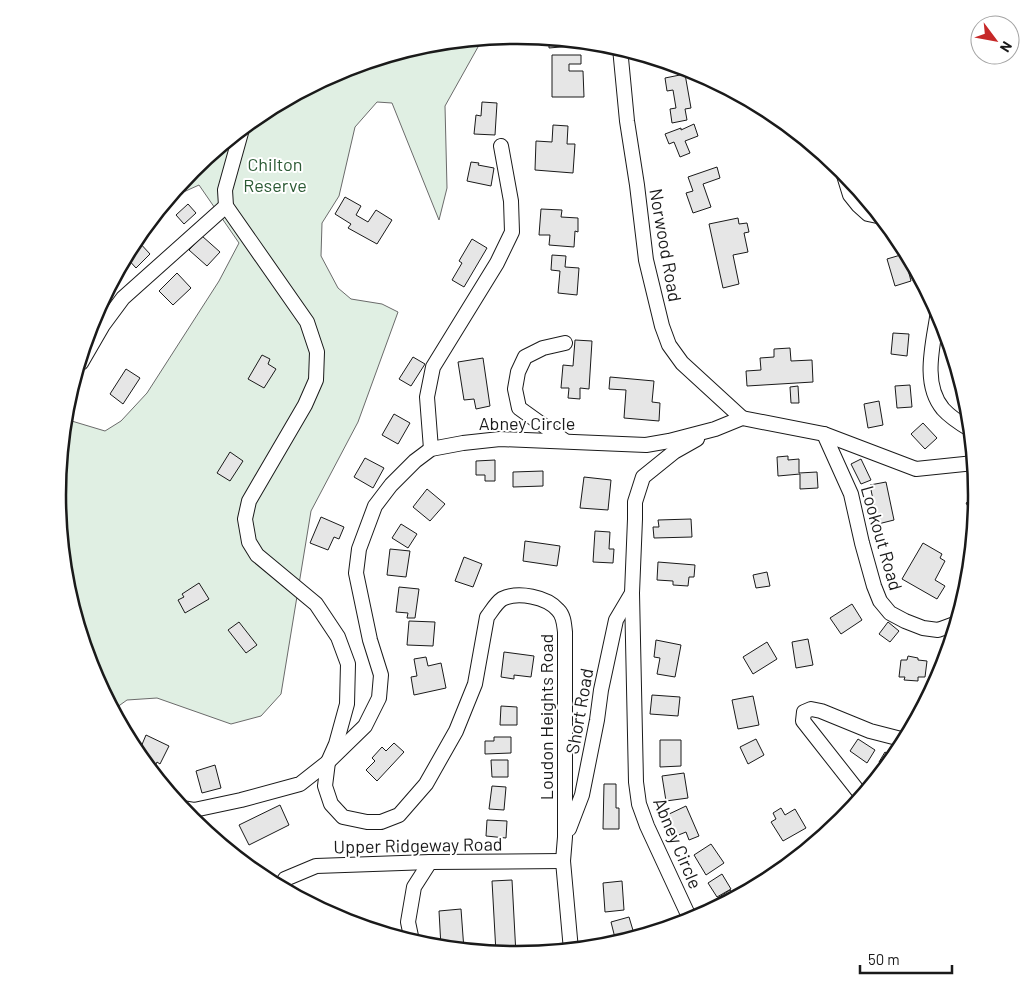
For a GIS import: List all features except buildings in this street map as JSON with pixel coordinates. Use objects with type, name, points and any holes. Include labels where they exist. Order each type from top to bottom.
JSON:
[{"type":"street","name":"Norwood Road","points":[[621,56],[627,121],[646,260],[662,326],[669,346],[682,363],[742,418]]},
{"type":"street","points":[[94,341],[123,298],[226,206],[225,190],[239,140]]},
{"type":"street","points":[[431,449],[427,396],[433,367],[497,263],[512,232],[511,200],[501,146]]},
{"type":"street","points":[[848,187],[854,200],[868,214],[872,215]]},
{"type":"street","name":"Loudon Heights Road","points":[[226,206],[307,322],[317,352],[316,380],[305,405],[249,501],[245,519],[249,542],[257,555],[316,604],[338,637],[348,664],[347,704],[336,744],[328,762],[326,786],[331,804],[343,817],[367,822],[381,822],[399,815],[426,784],[456,730],[475,684],[487,617],[501,600],[512,596],[528,596],[552,606],[564,618],[565,632],[566,837],[563,861],[570,943]]},
{"type":"street","points":[[936,327],[930,370],[935,393],[943,408],[963,425]]},
{"type":"street","points":[[565,343],[543,348],[525,357],[518,372],[515,389],[519,408],[565,441]]},
{"type":"street","name":"Abney Circle","points":[[688,913],[647,826],[639,804],[636,782],[632,592],[636,520],[635,502],[643,476],[674,452],[742,418]]},
{"type":"street","points":[[742,418],[824,434],[916,469],[968,464]]},
{"type":"street","name":"Abney Circle","points":[[194,810],[300,784],[328,762],[365,726],[379,698],[381,675],[370,640],[356,574],[359,549],[380,499],[415,461],[431,449],[500,439],[646,445],[715,430]]},
{"type":"street","name":"Lookout Road","points":[[824,434],[851,494],[862,543],[880,601],[890,613],[922,628],[938,630],[949,626]]},
{"type":"street","name":"Short Road","points":[[566,837],[582,795],[616,620],[632,592]]},
{"type":"street","points":[[858,791],[803,721],[804,712],[811,709],[822,711],[870,730],[898,738]]},
{"type":"street","name":"Upper Ridgeway Road","points":[[284,881],[316,866],[430,862],[563,861]]},
{"type":"street","points":[[410,933],[408,922],[414,887],[430,862]]},
{"type":"green space","name":"Chilton Reserve","points":[[479,46],[445,106],[447,188],[439,220],[392,103],[377,102],[355,127],[339,196],[322,223],[321,256],[338,288],[351,299],[382,304],[398,312],[358,422],[311,511],[281,694],[261,716],[231,724],[157,698],[127,700],[119,706],[90,640],[75,583],[67,525],[67,465],[73,421],[105,431],[121,421],[147,393],[219,281],[239,243],[199,185],[182,193],[198,176],[243,137],[292,104],[318,90],[345,78],[401,59],[429,52]]}]
